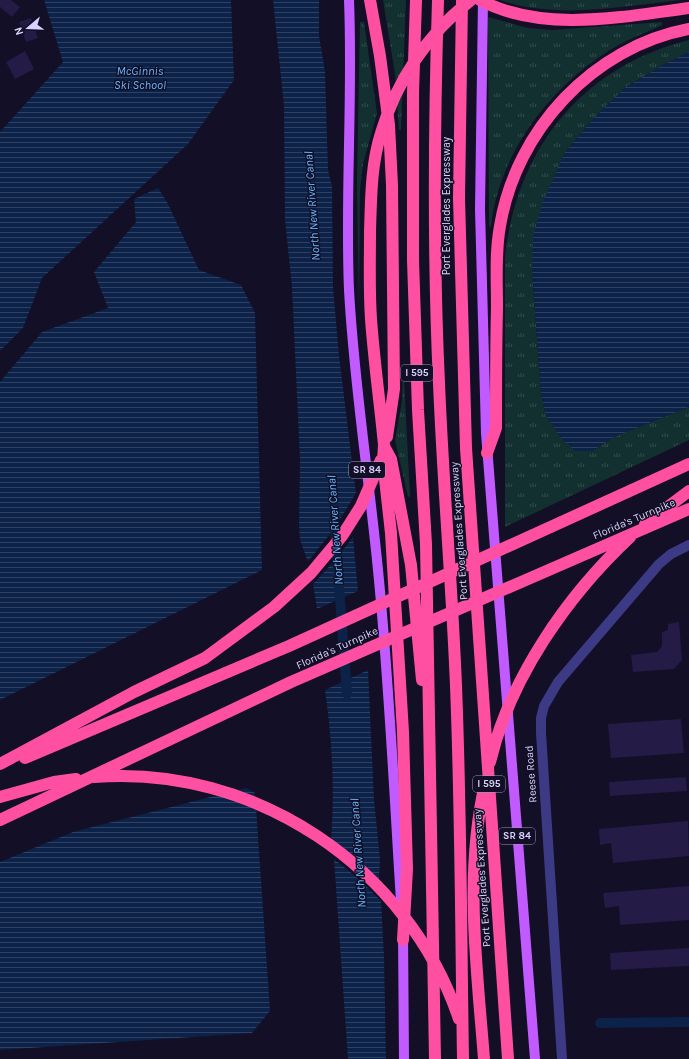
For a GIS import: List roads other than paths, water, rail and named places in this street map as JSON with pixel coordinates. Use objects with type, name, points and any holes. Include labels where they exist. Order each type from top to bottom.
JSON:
[{"type":"highway","points":[[0,764],[134,692],[205,658],[262,616],[298,586],[323,561],[342,536],[361,506],[376,476],[386,443],[394,389],[392,184],[389,125],[380,56],[370,0]]},
{"type":"highway","name":"I 595","points":[[416,0],[413,100],[413,260],[418,410],[426,544],[435,1059]]},
{"type":"highway","points":[[438,0],[435,101],[435,284],[460,799],[463,1059]]},
{"type":"highway","name":"Port Everglades Expressway","points":[[462,0],[458,198],[466,432],[508,1059]]},
{"type":"highway","points":[[403,940],[407,869],[403,732],[391,533],[383,461],[384,445],[371,319],[371,203],[376,151],[380,133],[397,91],[426,46],[452,16],[471,0]]},
{"type":"highway","points":[[481,0],[512,14],[545,19],[578,19],[656,13],[689,8]]},
{"type":"highway","points":[[487,453],[496,428],[498,237],[503,210],[520,162],[546,120],[567,95],[592,74],[634,47],[665,35],[689,29]]},
{"type":"highway","points":[[384,445],[393,470],[410,559],[430,745]]},
{"type":"highway","name":"Florida's Turnpike","points":[[0,769],[289,646],[689,464]]},
{"type":"highway","points":[[484,1059],[475,950],[473,873],[481,801],[492,754],[506,715],[538,651],[554,624],[577,594],[601,565],[629,538],[653,517],[689,491]]},
{"type":"highway","name":"Florida's Turnpike","points":[[0,820],[291,682],[513,584],[689,509]]},
{"type":"highway","points":[[0,797],[54,782],[103,777],[132,777],[184,782],[208,787],[249,800],[296,822],[316,834],[355,863],[387,895],[410,924],[443,982],[456,1010],[471,1059]]},
{"type":"main road","name":"SR 84","points":[[348,0],[351,89],[348,229],[349,290],[354,356],[377,557],[389,704],[403,940],[404,1059]]},
{"type":"main road","name":"SR 84","points":[[481,0],[480,260],[487,453],[535,1059]]},
{"type":"street","name":"Reese Road","points":[[562,1059],[541,718],[550,695],[574,663],[659,564],[671,554],[689,545]]},
{"type":"water","name":"McGinnis Ski School","points":[[44,0],[231,0],[234,80],[188,144],[42,278],[23,328],[0,351],[0,132],[63,62]]},
{"type":"water","points":[[273,0],[319,0],[319,36],[325,71],[328,170],[332,186],[333,287],[339,356],[356,494],[331,534],[308,562],[300,540],[299,526],[300,460],[292,287],[285,219],[284,106]]},
{"type":"water","points":[[689,52],[689,407],[614,437],[592,451],[575,451],[561,438],[546,416],[541,393],[532,270],[533,236],[542,204],[565,152],[595,117],[626,87]]},
{"type":"water","points":[[158,188],[167,202],[199,270],[241,285],[255,313],[262,570],[0,700],[0,382],[42,332],[108,308],[94,272],[136,222],[134,199]]},
{"type":"water","points":[[353,537],[358,591],[317,609],[313,584],[336,559]]},
{"type":"water","points":[[368,670],[374,800],[380,859],[379,879],[356,857],[331,839],[333,801],[332,764],[325,690]]},
{"type":"water","points":[[246,788],[255,793],[270,1011],[252,1033],[0,1050],[0,862],[73,832]]},
{"type":"water","points":[[334,859],[359,879],[381,901],[384,956],[386,1059],[348,1059]]},
{"type":"waterway","name":"North New River Canal","points":[[334,516],[338,570]]},
{"type":"waterway","name":"North New River Canal","points":[[339,586],[347,694]]},
{"type":"waterway","points":[[600,1023],[689,1022]]}]
